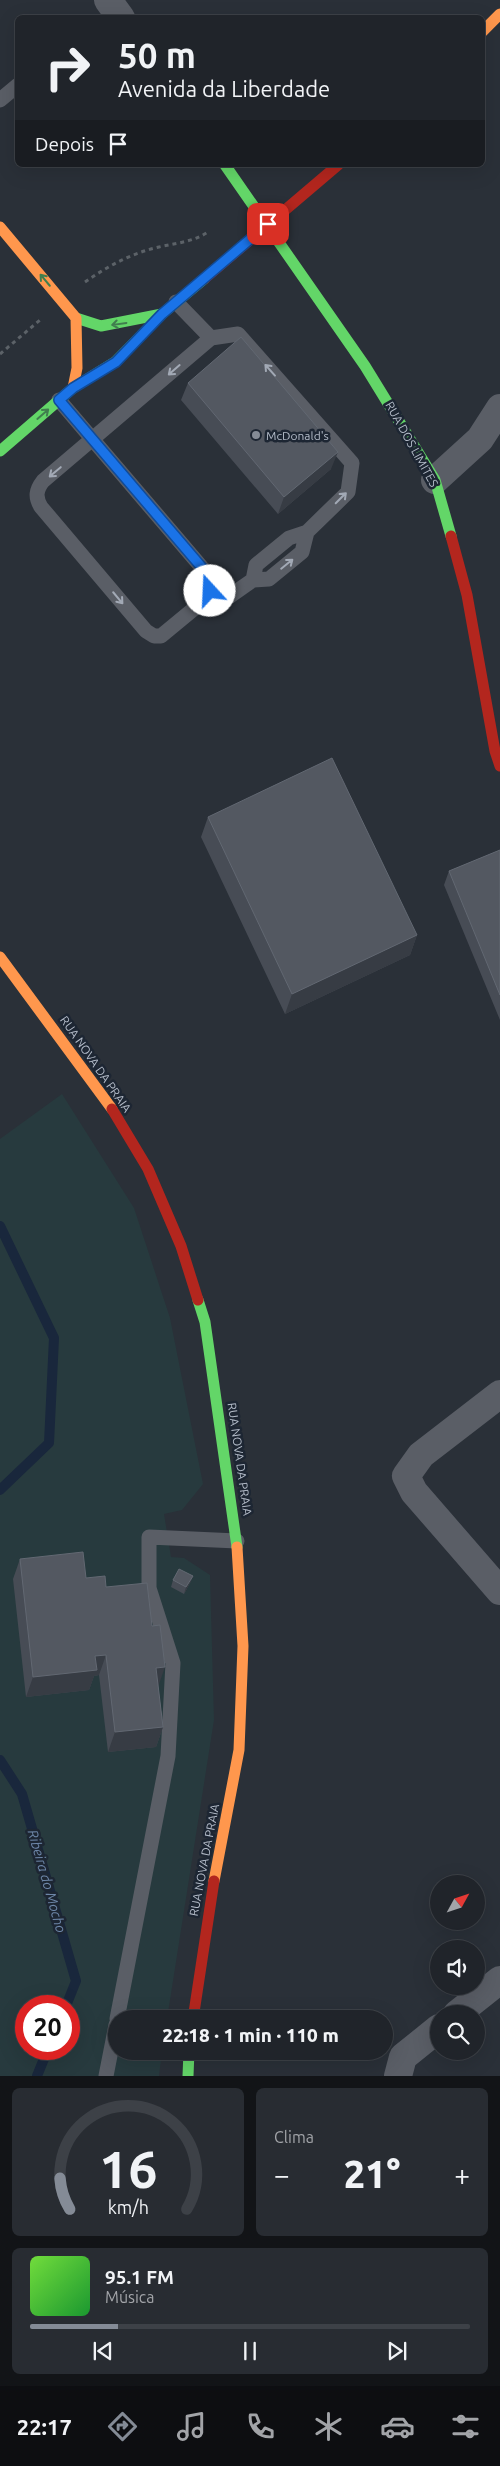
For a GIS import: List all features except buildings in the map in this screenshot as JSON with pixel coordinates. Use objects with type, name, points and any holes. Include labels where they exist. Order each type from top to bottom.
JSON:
[{"type":"street","points":[[485,29],[500,14]]},
{"type":"street","name":"RUA DOS LIMITES","points":[[226,167],[268,224],[384,394],[435,480],[467,596],[495,751],[500,766]]},
{"type":"street","points":[[0,451],[73,388],[116,362],[162,314],[336,167]]},
{"type":"street","points":[[0,227],[76,318],[101,326],[135,321],[162,314]]},
{"type":"street","points":[[73,388],[77,368],[76,318]]},
{"type":"street","points":[[435,480],[480,438],[500,408]]},
{"type":"street","name":"RUA NOVA DA PRAIA","points":[[0,957],[110,1106],[148,1169],[182,1246],[206,1322],[237,1541],[243,1646],[239,1750],[207,1918],[195,2010]]},
{"type":"street","points":[[500,1394],[420,1455],[406,1476],[414,1492],[500,1591]]},
{"type":"street","points":[[468,2005],[500,1980]]},
{"type":"street","points":[[398,2076],[403,2057],[430,2035]]},
{"type":"street","points":[[188,2076],[189,2060]]},
{"type":"lane","points":[[0,100],[15,88]]},
{"type":"lane","points":[[176,302],[211,338]]},
{"type":"lane","points":[[59,400],[92,440],[204,570],[211,585],[206,598],[170,631],[161,636],[154,636],[146,631],[37,501],[38,488],[92,440],[211,338],[238,334],[352,463],[348,492],[307,532],[289,538],[256,564],[253,580],[230,596],[206,598]]},
{"type":"lane","points":[[120,2010],[168,1756],[173,1663],[149,1588],[149,1537],[237,1541]]},
{"type":"lane","points":[[106,2076],[109,2060]]},
{"type":"path","points":[[80,286],[118,262],[140,252],[193,240],[210,230]]},
{"type":"green space","points":[[62,1094],[134,1208],[170,1318],[203,1484],[182,1510],[164,1514],[171,1557],[184,1558],[210,1575],[214,1720],[168,2010],[108,2010],[108,2060],[161,2060],[159,2076],[0,2076],[0,1139]]},
{"type":"waterway","name":"Ribeira do Mocho","points":[[0,1226],[54,1338],[49,1443],[0,1490]]},
{"type":"waterway","name":"Ribeira do Mocho","points":[[0,1760],[22,1794],[76,1981],[70,1995]]},
{"type":"waterway","name":"Ribeira do Mocho","points":[[37,2076],[44,2060]]},
{"type":"traffic: fast","points":[[226,167],[365,366],[435,480],[451,536]]},
{"type":"traffic: fast","points":[[0,451],[73,388],[115,362],[162,314],[204,279]]},
{"type":"traffic: fast","points":[[76,318],[101,326],[162,314]]},
{"type":"traffic: fast","points":[[198,1300],[205,1322],[237,1547]]},
{"type":"traffic: fast","points":[[188,2076],[189,2060]]},
{"type":"traffic: slow","points":[[485,29],[500,14]]},
{"type":"traffic: slow","points":[[0,227],[76,318],[77,368],[73,388]]},
{"type":"traffic: slow","points":[[0,957],[112,1109]]},
{"type":"traffic: slow","points":[[214,1881],[239,1750],[243,1646],[237,1547]]},
{"type":"traffic: jam","points":[[204,279],[336,167]]},
{"type":"traffic: jam","points":[[451,536],[467,595],[495,751],[500,766]]},
{"type":"traffic: jam","points":[[112,1109],[148,1169],[181,1246],[198,1300]]},
{"type":"traffic: jam","points":[[194,2010],[214,1881]]},
{"type":"place","name":"McDonald's","points":[[256,435]]},
{"type":"route","points":[[210,591],[211,585],[204,570],[59,400],[73,388],[116,362],[162,314],[268,224]]}]
